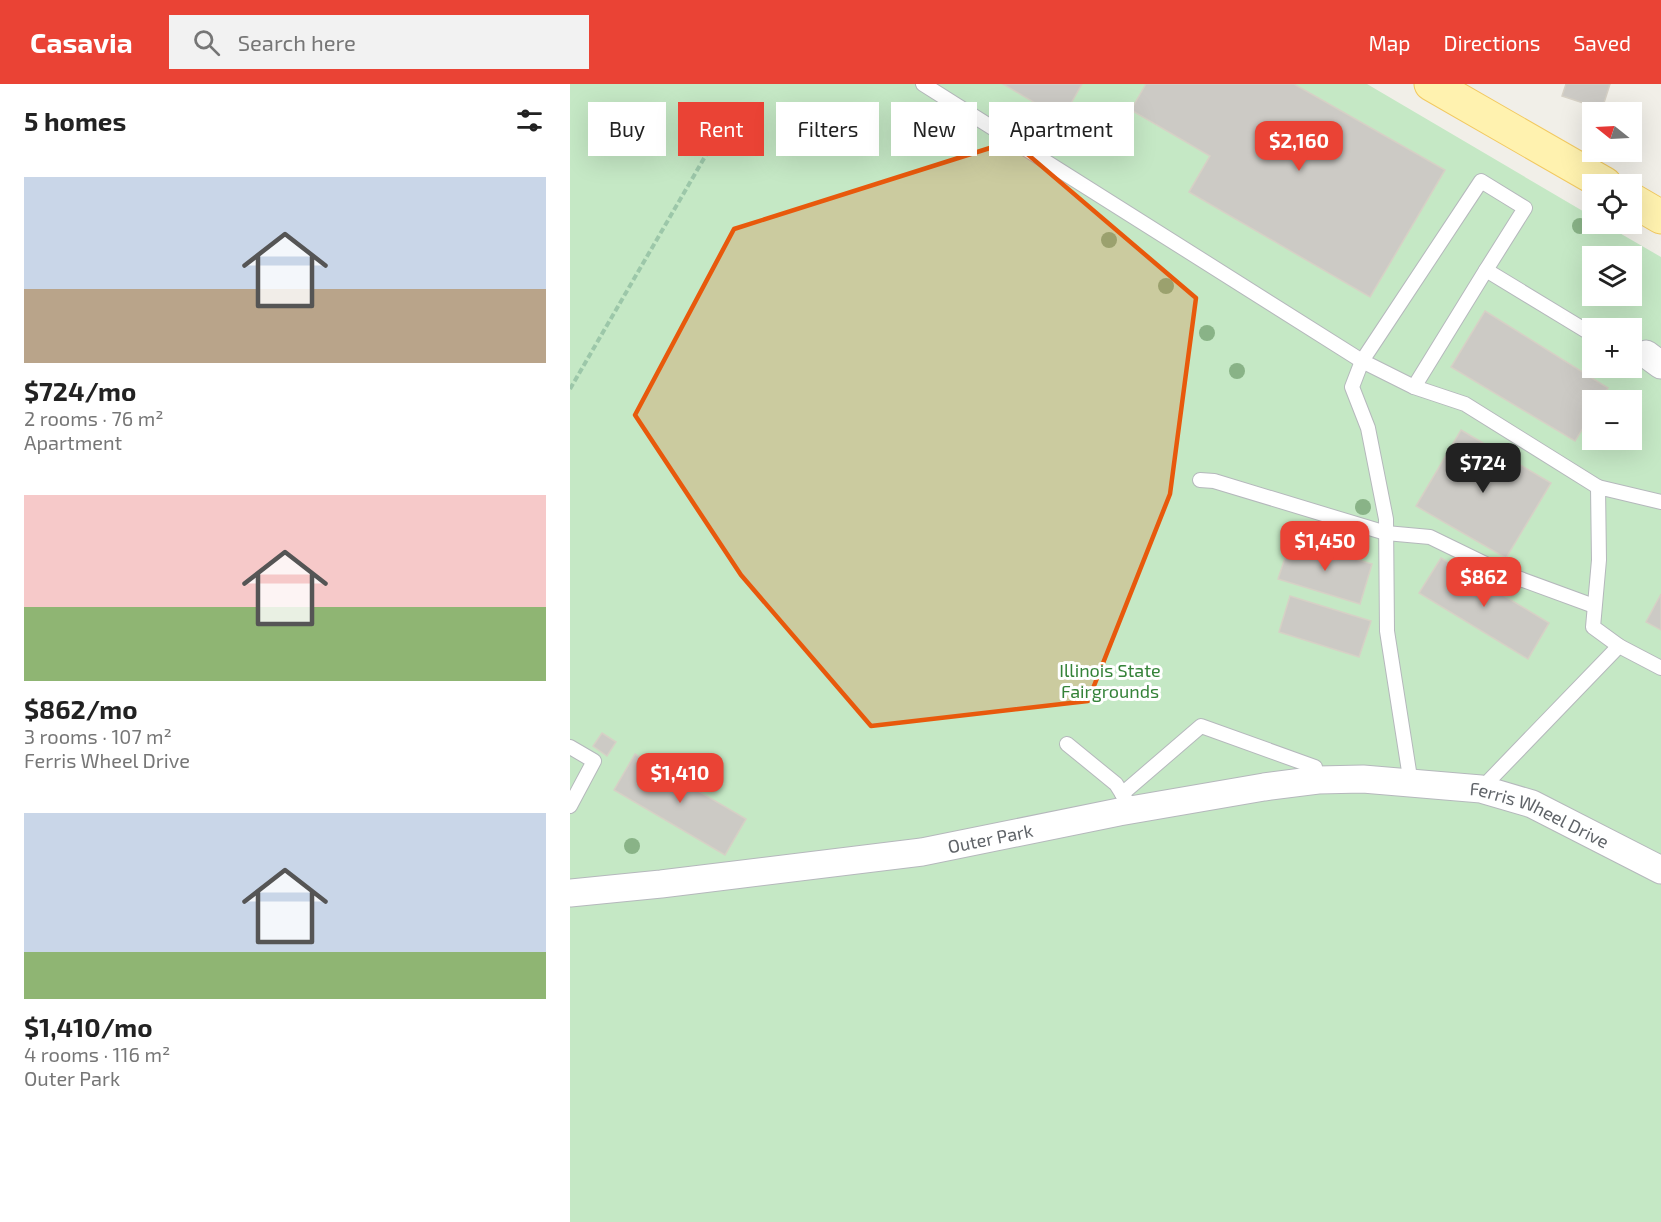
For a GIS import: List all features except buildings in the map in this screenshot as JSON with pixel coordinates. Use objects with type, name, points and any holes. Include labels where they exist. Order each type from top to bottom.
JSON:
[{"type":"main road","points":[[1431,84],[1588,174]]},
{"type":"main road","points":[[1642,206],[1661,217]]},
{"type":"street","name":"Outer Park","points":[[570,893],[922,852],[1127,802],[1318,780],[1363,779],[1411,784]]},
{"type":"street","name":"Ferris Wheel Drive","points":[[1411,784],[1481,789],[1532,804],[1661,870]]},
{"type":"lane","points":[[923,84],[1362,361],[1414,387],[1464,404],[1598,487],[1661,502]]},
{"type":"lane","points":[[1411,784],[1387,632],[1386,519],[1368,428],[1352,387],[1362,361],[1480,181],[1525,208],[1414,387]]},
{"type":"lane","points":[[1486,270],[1582,327]]},
{"type":"lane","points":[[1200,480],[1214,481],[1386,533],[1430,537],[1504,573],[1594,606]]},
{"type":"lane","points":[[1598,487],[1599,560],[1593,627],[1619,646],[1661,668]]},
{"type":"lane","points":[[1481,789],[1619,646]]},
{"type":"lane","points":[[1067,744],[1116,784],[1127,802],[1201,726],[1315,768],[1318,780]]},
{"type":"lane","points":[[570,747],[594,761],[570,806]]},
{"type":"path","points":[[570,389],[705,156]]},
{"type":"highlighted area","points":[[1012,141],[1196,298],[1170,494],[1088,701],[871,726],[741,575],[635,415],[734,229]]},
{"type":"green space","name":"Illinois State Fairgrounds","points":[[570,84],[1367,84],[1582,211],[1582,234],[1621,234],[1642,246],[1661,257],[1661,1222],[570,1222]]}]
